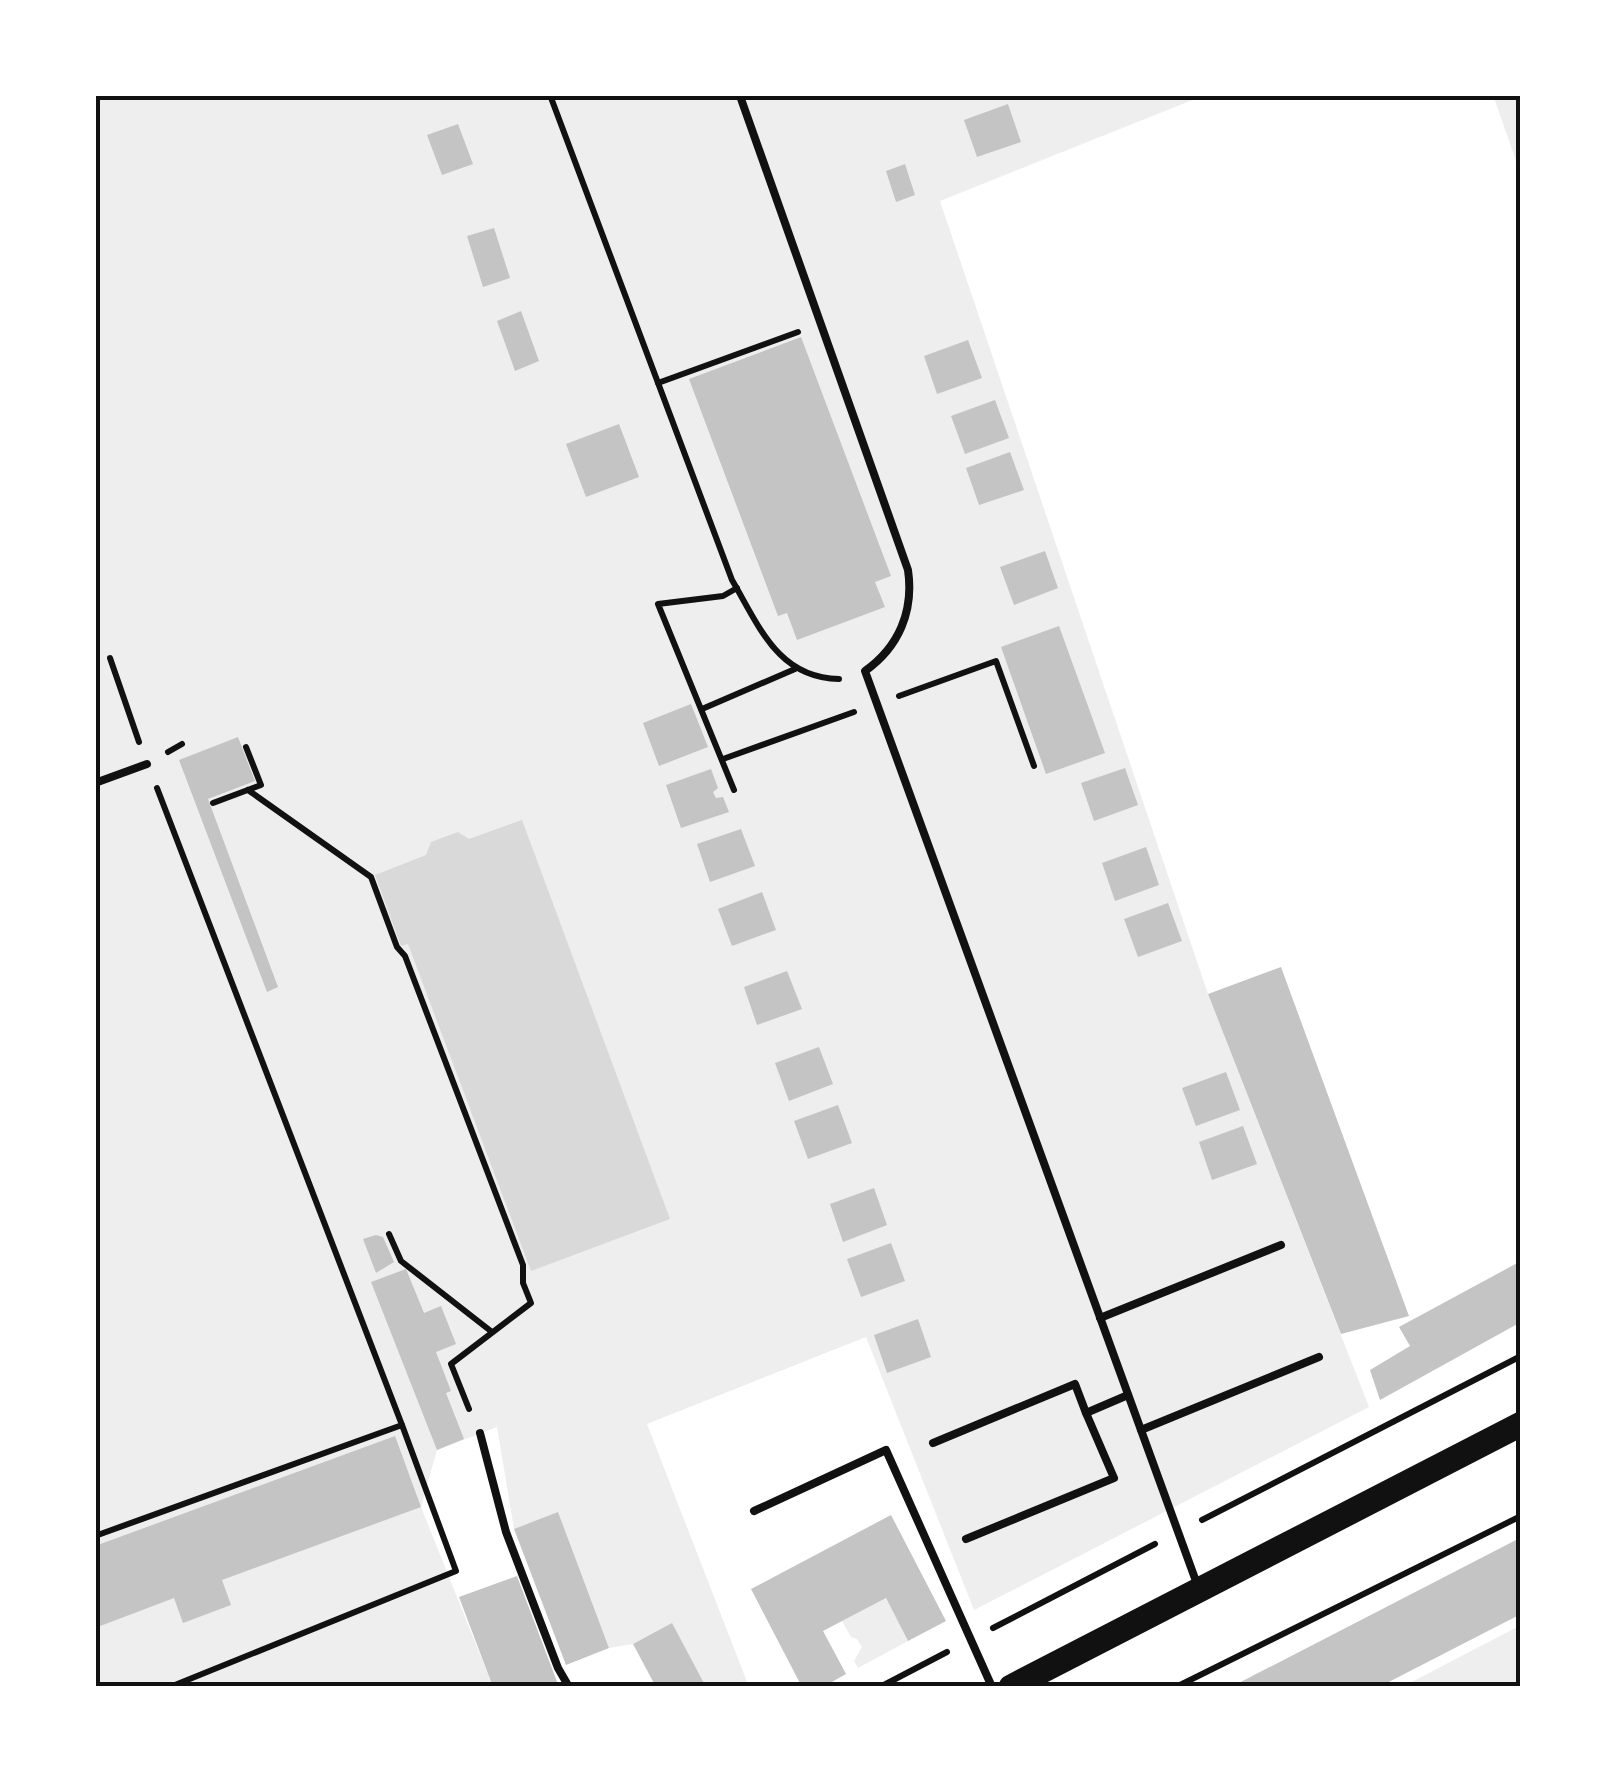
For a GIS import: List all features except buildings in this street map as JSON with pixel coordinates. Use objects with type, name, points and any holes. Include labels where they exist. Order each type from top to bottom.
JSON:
[{"type":"main road","points":[[1011,1687],[1521,1424]]},
{"type":"lane","points":[[744,95],[740,96],[904,554],[910,604],[891,648],[865,672],[1199,1588]]},
{"type":"lane","points":[[95,783],[147,764]]},
{"type":"lane","points":[[1100,1318],[1281,1245]]},
{"type":"lane","points":[[1141,1430],[1319,1357]]},
{"type":"lane","points":[[933,1444],[1075,1384],[1114,1478],[966,1539]]},
{"type":"lane","points":[[1086,1413],[1128,1395]]},
{"type":"lane","points":[[480,1433],[506,1532],[558,1668],[569,1687]]},
{"type":"lane","points":[[754,1511],[886,1450],[992,1687]]},
{"type":"path","points":[[550,95],[737,588],[766,640],[795,669],[832,679],[865,672]]},
{"type":"path","points":[[658,383],[823,323]]},
{"type":"path","points":[[734,790],[658,604],[723,596],[737,588]]},
{"type":"path","points":[[110,658],[456,1571],[170,1687]]},
{"type":"path","points":[[702,709],[795,669]]},
{"type":"path","points":[[147,764],[182,744]]},
{"type":"path","points":[[213,802],[261,784],[246,747]]},
{"type":"path","points":[[248,790],[371,876],[523,1265],[523,1283],[530,1303],[450,1364],[480,1433]]},
{"type":"path","points":[[389,1234],[401,1261],[492,1332]]},
{"type":"path","points":[[95,1536],[402,1425]]},
{"type":"path","points":[[1176,1687],[1521,1516]]},
{"type":"shaded area","points":[[95,95],[1205,95],[940,201],[1208,994],[1369,1407],[974,1610],[866,1337],[647,1424],[749,1687],[706,1687],[672,1624],[633,1644],[609,1648],[558,1513],[514,1529],[497,1427],[437,1450],[421,1507],[493,1687],[95,1687]]},
{"type":"shaded area","points":[[1493,95],[1521,95],[1521,175]]},
{"type":"shaded area","points":[[522,820],[670,1219],[531,1271],[408,944],[401,946],[375,875],[426,855],[431,842],[458,832],[469,839]]},
{"type":"shaded area","points":[[886,1598],[908,1641],[858,1668],[854,1661],[862,1647],[842,1621]]},
{"type":"shaded area","points":[[1521,1625],[1521,1687],[1402,1687]]}]
